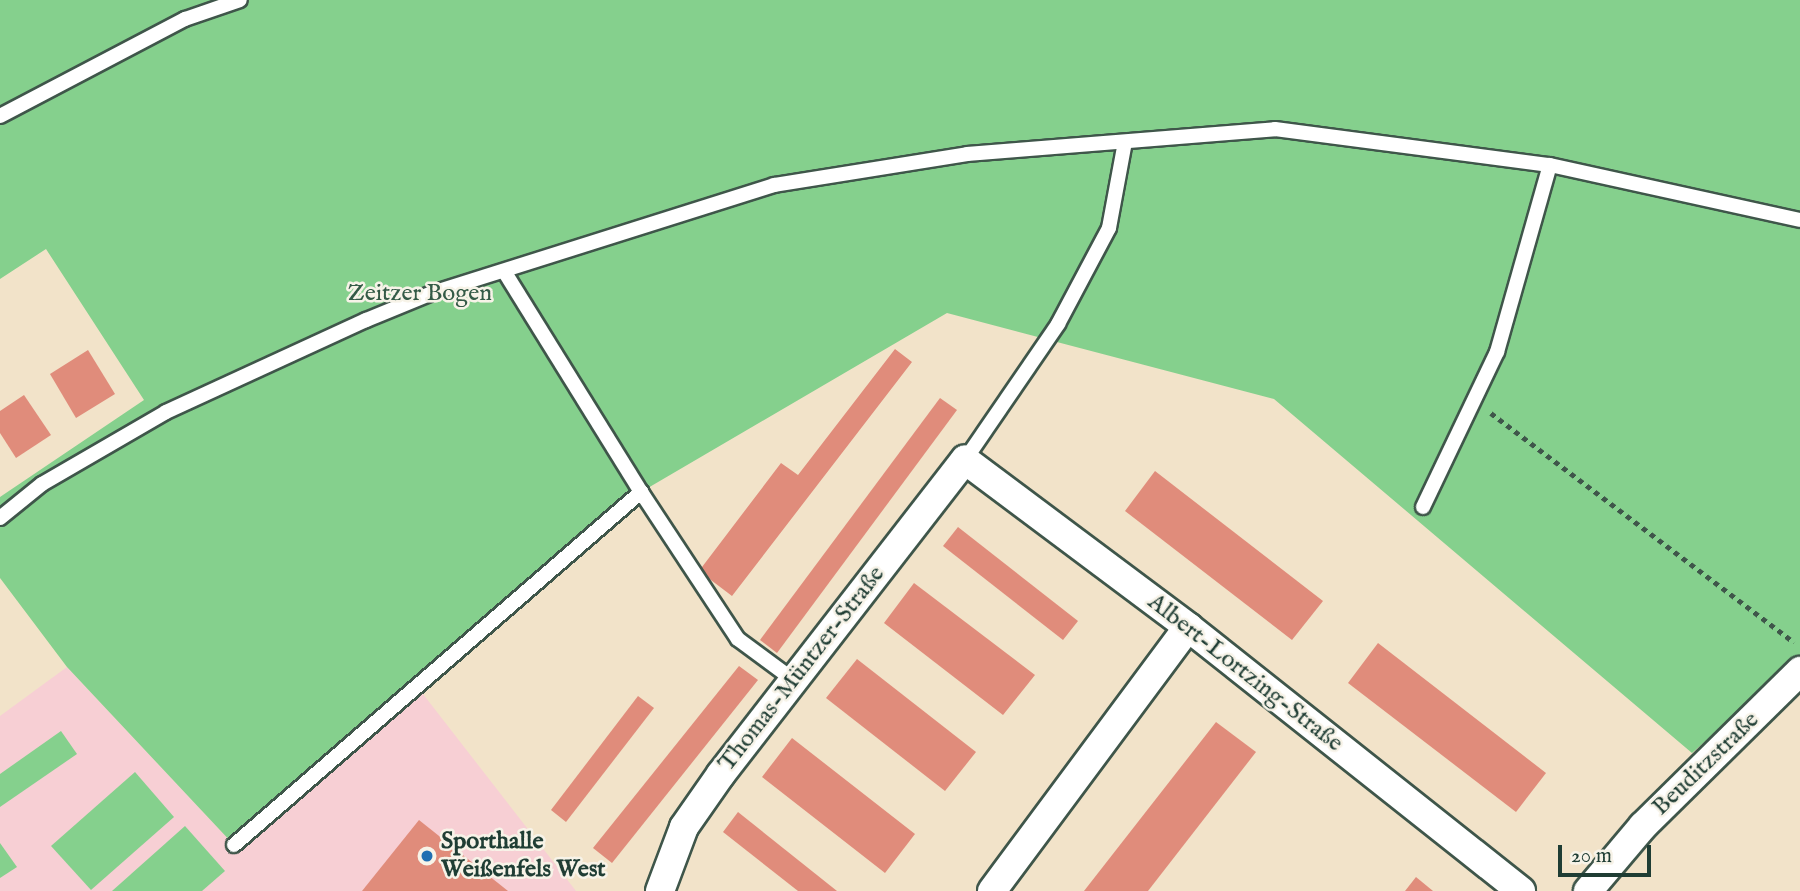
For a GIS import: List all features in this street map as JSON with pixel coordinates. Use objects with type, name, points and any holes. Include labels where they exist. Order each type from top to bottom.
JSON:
[{"type":"street","name":"Albert-Lortzing-Straße","points":[[965,460],[1188,627],[1521,891]]},
{"type":"street","name":"Thomas-Müntzer-Straße","points":[[660,891],[684,827],[721,774],[965,460]]},
{"type":"street","points":[[992,891],[1188,627]]},
{"type":"street","name":"Beuditzstraße","points":[[1588,891],[1643,826],[1800,671]]},
{"type":"lane","points":[[0,116],[185,19],[240,0]]},
{"type":"lane","points":[[0,517],[42,484],[155,418],[270,361],[432,293],[505,273],[654,221],[774,185],[967,154],[1275,130],[1550,165],[1800,220]]},
{"type":"lane","points":[[965,460],[1058,324],[1109,228],[1125,142]]},
{"type":"lane","points":[[1423,507],[1497,352],[1550,165]]},
{"type":"lane","points":[[505,273],[641,492],[738,639],[794,681]]},
{"type":"lane","points":[[234,845],[641,492]]},
{"type":"path","points":[[1474,400],[1800,646]]},
{"type":"shaded area","points":[[67,667],[234,845],[416,685],[576,891],[0,891],[0,716]]},
{"type":"green space","name":"Zeitzer Bogen","points":[[0,0],[1800,0],[1800,658],[1692,753],[1274,399],[947,313],[641,492],[234,845],[67,667],[0,578],[0,497],[144,400],[46,249],[0,279]]},
{"type":"green space","points":[[61,731],[77,754],[0,807],[0,774]]},
{"type":"green space","points":[[135,772],[174,817],[91,890],[51,846]]},
{"type":"green space","points":[[185,826],[225,871],[202,891],[112,891]]},
{"type":"green space","points":[[0,843],[17,867],[0,878]]},
{"type":"building","points":[[895,349],[912,362],[732,596],[699,571],[781,463],[798,475]]},
{"type":"building","points":[[88,350],[115,394],[76,418],[50,374]]},
{"type":"building","points":[[24,395],[51,435],[16,458],[0,433],[0,411]]},
{"type":"building","points":[[940,398],[957,410],[777,653],[760,640]]},
{"type":"building","points":[[1155,471],[1323,601],[1292,640],[1125,511]]},
{"type":"building","points":[[958,527],[1078,621],[1063,640],[943,546]]},
{"type":"building","points":[[914,583],[1035,675],[1003,715],[884,623]]},
{"type":"building","points":[[1378,643],[1546,773],[1516,812],[1348,683]]},
{"type":"building","points":[[857,659],[976,752],[945,791],[826,698]]},
{"type":"building","points":[[739,666],[758,680],[612,863],[593,848]]},
{"type":"building","points":[[638,696],[654,708],[566,822],[551,810]]},
{"type":"building","points":[[1216,722],[1256,752],[1148,891],[1084,891]]},
{"type":"building","points":[[792,738],[915,834],[885,873],[762,777]]},
{"type":"building","points":[[738,812],[837,891],[798,891],[723,832]]},
{"type":"building","name":"Sporthalle Weißenfels West","points":[[419,820],[508,891],[362,891]]},
{"type":"building","points":[[1416,877],[1433,891],[1405,891]]},
{"type":"place","name":"Sporthalle Weißenfels West","points":[[427,856]]}]
